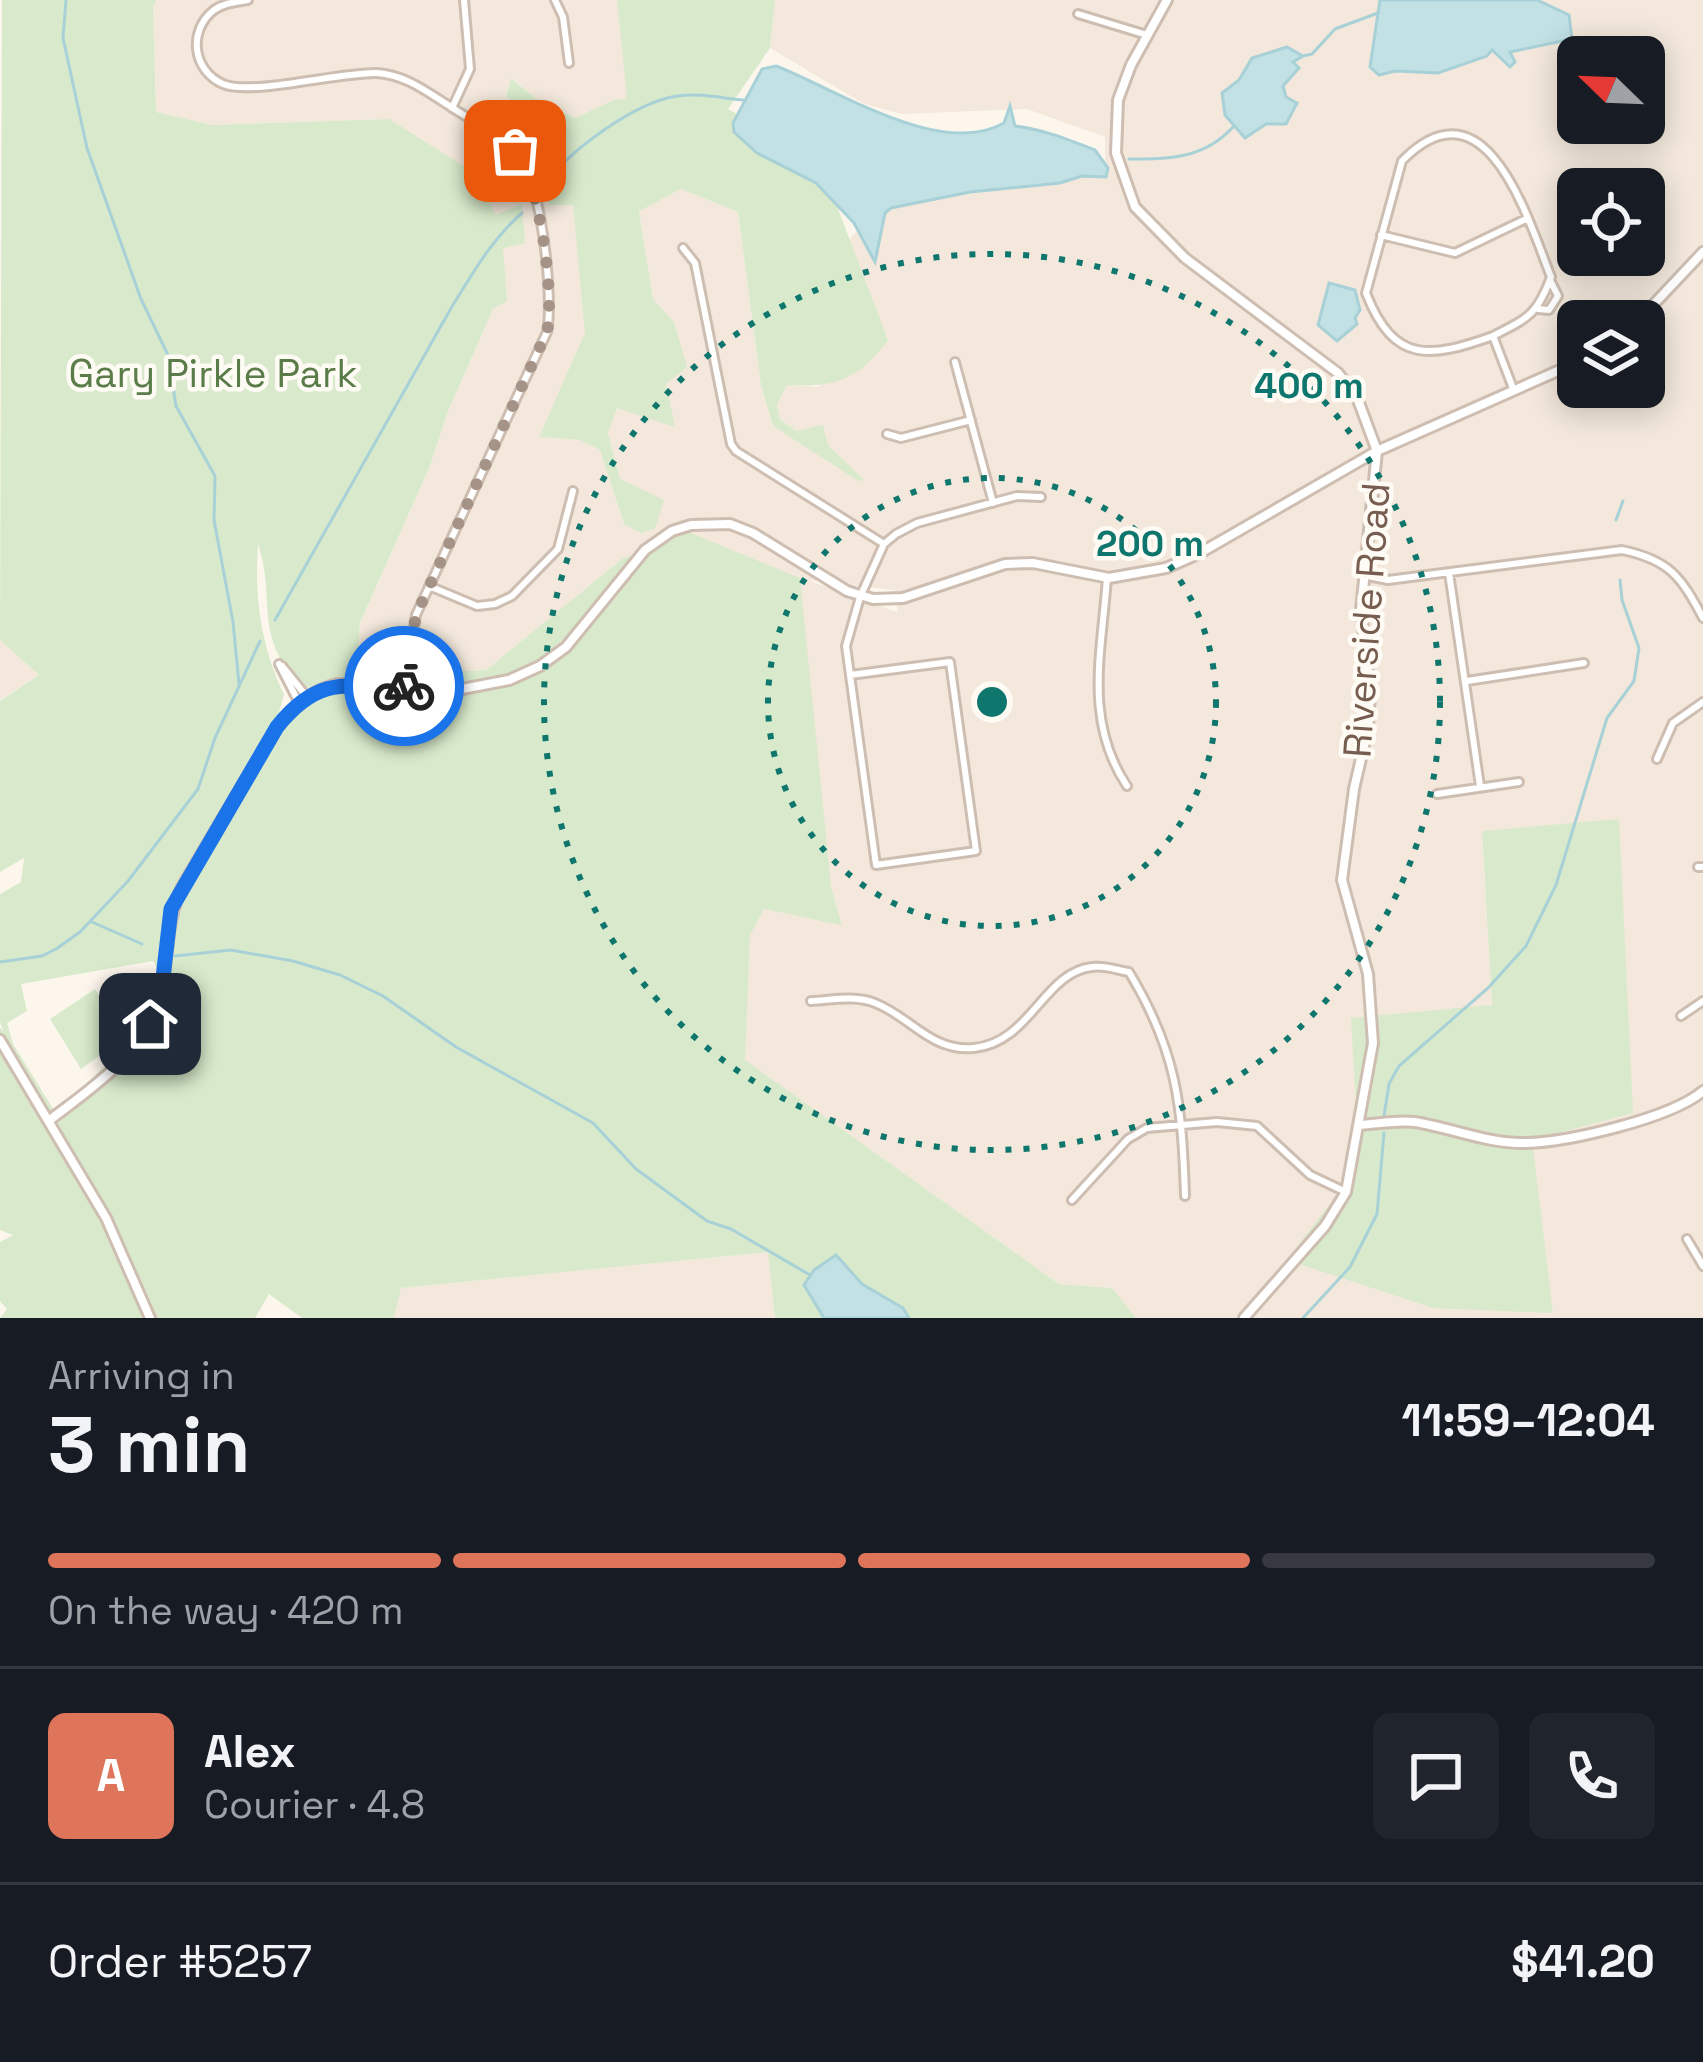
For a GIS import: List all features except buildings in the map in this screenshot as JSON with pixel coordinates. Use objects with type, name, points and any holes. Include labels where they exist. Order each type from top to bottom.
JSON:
[{"type":"street","points":[[248,0],[222,5],[210,13],[197,34],[202,68],[227,87],[375,73],[409,81],[515,151],[533,182],[549,321],[430,586],[409,642],[404,689]]},
{"type":"street","points":[[452,108],[470,69],[464,0]]},
{"type":"street","points":[[555,0],[563,17],[569,63]]},
{"type":"street","name":"Riverside Road","points":[[1167,0],[1123,84],[1116,112],[1116,154],[1135,207],[1185,258],[1338,373],[1358,400],[1376,452],[1360,610],[1370,691],[1368,728],[1342,880],[1368,974],[1373,1043],[1346,1192],[1324,1226],[1244,1318]]},
{"type":"street","points":[[1078,14],[1148,35]]},
{"type":"street","points":[[1538,309],[1549,310],[1558,296],[1506,170],[1492,153],[1468,138],[1433,137],[1402,160],[1366,292],[1373,310],[1400,341],[1442,354],[1492,336],[1538,309],[1550,280]]},
{"type":"street","points":[[1381,235],[1455,253],[1528,218]]},
{"type":"street","points":[[683,248],[695,263],[736,451],[884,544]]},
{"type":"street","points":[[1658,300],[1703,252]]},
{"type":"street","points":[[1492,336],[1514,391]]},
{"type":"street","points":[[956,362],[993,503]]},
{"type":"street","points":[[51,1119],[131,1054],[150,1024],[161,995],[171,909],[277,727],[303,700],[336,684],[404,689],[482,687],[540,666],[566,647],[645,550],[672,531],[691,525],[730,524],[753,533],[860,597],[903,598],[1005,564],[1033,563],[1107,577],[1166,568],[1376,452],[1557,372]]},
{"type":"street","points":[[886,434],[901,438],[971,420]]},
{"type":"street","points":[[430,586],[477,605],[512,596],[557,549],[573,491]]},
{"type":"street","points":[[850,675],[950,662],[976,851],[875,865],[846,646],[860,597],[884,544],[917,523],[1017,496],[1041,496]]},
{"type":"street","points":[[1364,575],[1388,580],[1622,550],[1653,558],[1679,577],[1703,618]]},
{"type":"street","points":[[1448,573],[1480,786]]},
{"type":"street","points":[[1107,577],[1101,730],[1108,757],[1127,786]]},
{"type":"street","points":[[1467,682],[1584,663]]},
{"type":"street","points":[[303,700],[279,664],[303,700]]},
{"type":"street","points":[[1658,759],[1673,723],[1703,702]]},
{"type":"street","points":[[1437,794],[1519,782]]},
{"type":"street","points":[[812,1001],[878,1004],[946,1046],[973,1048],[997,1043],[1017,1030],[1072,974],[1093,966],[1129,972],[1155,1015],[1176,1077],[1185,1196]]},
{"type":"street","points":[[1681,1016],[1703,1001]]},
{"type":"street","points":[[0,1040],[106,1218],[150,1318]]},
{"type":"street","points":[[1359,1125],[1409,1121],[1527,1143],[1654,1118],[1686,1105],[1703,1091]]},
{"type":"street","points":[[1072,1200],[1128,1138],[1148,1128],[1241,1122],[1257,1126],[1310,1175],[1346,1192]]},
{"type":"street","points":[[1687,1239],[1703,1266]]},
{"type":"shaded area","points":[[157,0],[617,0],[628,100],[575,118],[534,97],[512,78],[506,97],[551,128],[550,205],[573,204],[586,333],[539,437],[580,440],[600,450],[624,524],[620,479],[608,433],[617,408],[656,418],[674,322],[653,299],[639,210],[681,189],[738,212],[761,385],[773,426],[863,479],[811,429],[796,431],[780,419],[777,405],[787,385],[817,387],[888,340],[848,241],[889,194],[1013,167],[1105,174],[1105,137],[1027,109],[902,114],[864,104],[770,48],[775,0],[1703,0],[1703,1318],[1136,1318],[1112,1288],[1059,1284],[744,1060],[750,934],[764,909],[842,924],[831,886],[622,559],[486,670],[364,676],[357,669],[360,624],[493,309],[507,300],[502,247],[522,205],[495,215],[389,119],[212,125],[156,112],[153,6]],"holes":[[[807,580],[894,590],[897,612]],[[1482,832],[1553,1313],[1288,1261],[1349,1179],[1357,1124],[1352,1019],[1492,1006]]]},
{"type":"shaded area","points":[[0,640],[39,675],[0,700]]},
{"type":"shaded area","points":[[769,1252],[775,1318],[394,1318],[400,1288]]},
{"type":"green space","name":"Gary Pirkle Park","points":[[2,0],[157,0],[153,6],[156,112],[212,125],[389,119],[481,177],[495,215],[522,204],[525,243],[503,248],[507,301],[493,309],[360,623],[357,669],[364,676],[486,670],[622,559],[688,532],[800,578],[831,886],[842,925],[764,909],[750,935],[745,1060],[1059,1284],[1112,1288],[1136,1318],[775,1318],[768,1252],[401,1288],[394,1318],[302,1318],[269,1294],[255,1318],[0,1318],[7,1309],[0,1301],[0,1242],[13,1235],[0,1230],[0,1028],[4,1031],[0,1023],[0,894],[21,882],[24,858],[0,872],[0,701],[39,675],[0,640]],"holes":[[[258,544],[277,651],[303,689],[327,683],[277,720],[284,694],[261,621]],[[153,961],[161,977],[153,1022],[55,1112],[13,1044],[7,1023],[27,1011],[21,984]]]},
{"type":"green space","points":[[617,0],[775,0],[770,48],[728,109],[819,159],[888,340],[867,364],[845,378],[819,385],[787,385],[777,405],[780,419],[796,431],[823,425],[828,445],[865,481],[773,426],[761,385],[738,212],[681,189],[639,211],[653,299],[674,322],[687,367],[666,384],[675,427],[617,408],[608,433],[620,479],[664,500],[655,528],[641,533],[624,524],[600,450],[580,440],[539,437],[585,333],[573,205],[549,205],[534,149],[550,127],[506,97],[511,78],[534,97],[575,118],[627,99]]},
{"type":"green space","points":[[1619,819],[1633,1113],[1532,1140],[1553,1313],[1433,1308],[1287,1260],[1349,1179],[1357,1124],[1351,1018],[1492,1005],[1482,831]]},
{"type":"green space","points":[[95,989],[124,1038],[81,1069],[50,1019]]},
{"type":"water","points":[[1380,0],[1537,0],[1569,15],[1572,36],[1557,36],[1557,42],[1510,52],[1515,62],[1510,67],[1492,50],[1438,73],[1379,75],[1370,67]]},
{"type":"water","points":[[1287,47],[1303,56],[1293,62],[1299,68],[1283,86],[1286,97],[1297,103],[1286,124],[1266,124],[1245,138],[1225,115],[1222,93],[1239,80],[1252,58]]},
{"type":"water","points":[[776,66],[888,117],[950,133],[978,132],[1004,123],[1010,106],[1015,126],[1095,150],[1108,168],[1106,177],[1082,176],[1060,183],[970,192],[891,208],[885,213],[875,262],[854,223],[816,183],[757,153],[734,132],[733,123],[762,69]]},
{"type":"water","points":[[1329,283],[1355,290],[1360,310],[1357,324],[1337,341],[1318,325]]},
{"type":"water","points":[[836,1255],[862,1284],[903,1308],[909,1318],[824,1318],[804,1285],[814,1270]]},
{"type":"waterway","points":[[66,0],[63,38],[87,148],[141,299],[168,355],[176,406],[215,476],[214,520],[239,684]]},
{"type":"waterway","points":[[1303,56],[1312,54],[1335,29],[1378,13]]},
{"type":"waterway","points":[[546,184],[587,143],[642,107],[685,95],[743,100]]},
{"type":"waterway","points":[[1129,159],[1198,151],[1233,127]]},
{"type":"waterway","points":[[275,620],[450,310],[491,247],[522,213]]},
{"type":"waterway","points":[[1616,520],[1623,501]]},
{"type":"waterway","points":[[1384,1116],[1389,1084],[1399,1066],[1488,988],[1526,946],[1556,885],[1607,718],[1634,681],[1639,648],[1620,580]]},
{"type":"waterway","points":[[0,962],[42,956],[56,949],[80,932],[128,881],[198,789],[215,738],[260,641]]},
{"type":"waterway","points":[[92,922],[142,944]]},
{"type":"waterway","points":[[175,956],[231,950],[293,961],[340,975],[383,996],[456,1047],[593,1123],[636,1169],[707,1221],[731,1229],[810,1275]]},
{"type":"waterway","points":[[1303,1318],[1350,1267],[1377,1214],[1384,1133]]},
{"type":"way so far","points":[[404,686],[416,615],[547,332],[548,294],[533,182],[515,151]]},
{"type":"route","points":[[150,1024],[161,995],[171,909],[277,727],[316,690],[336,684],[404,686]]}]
